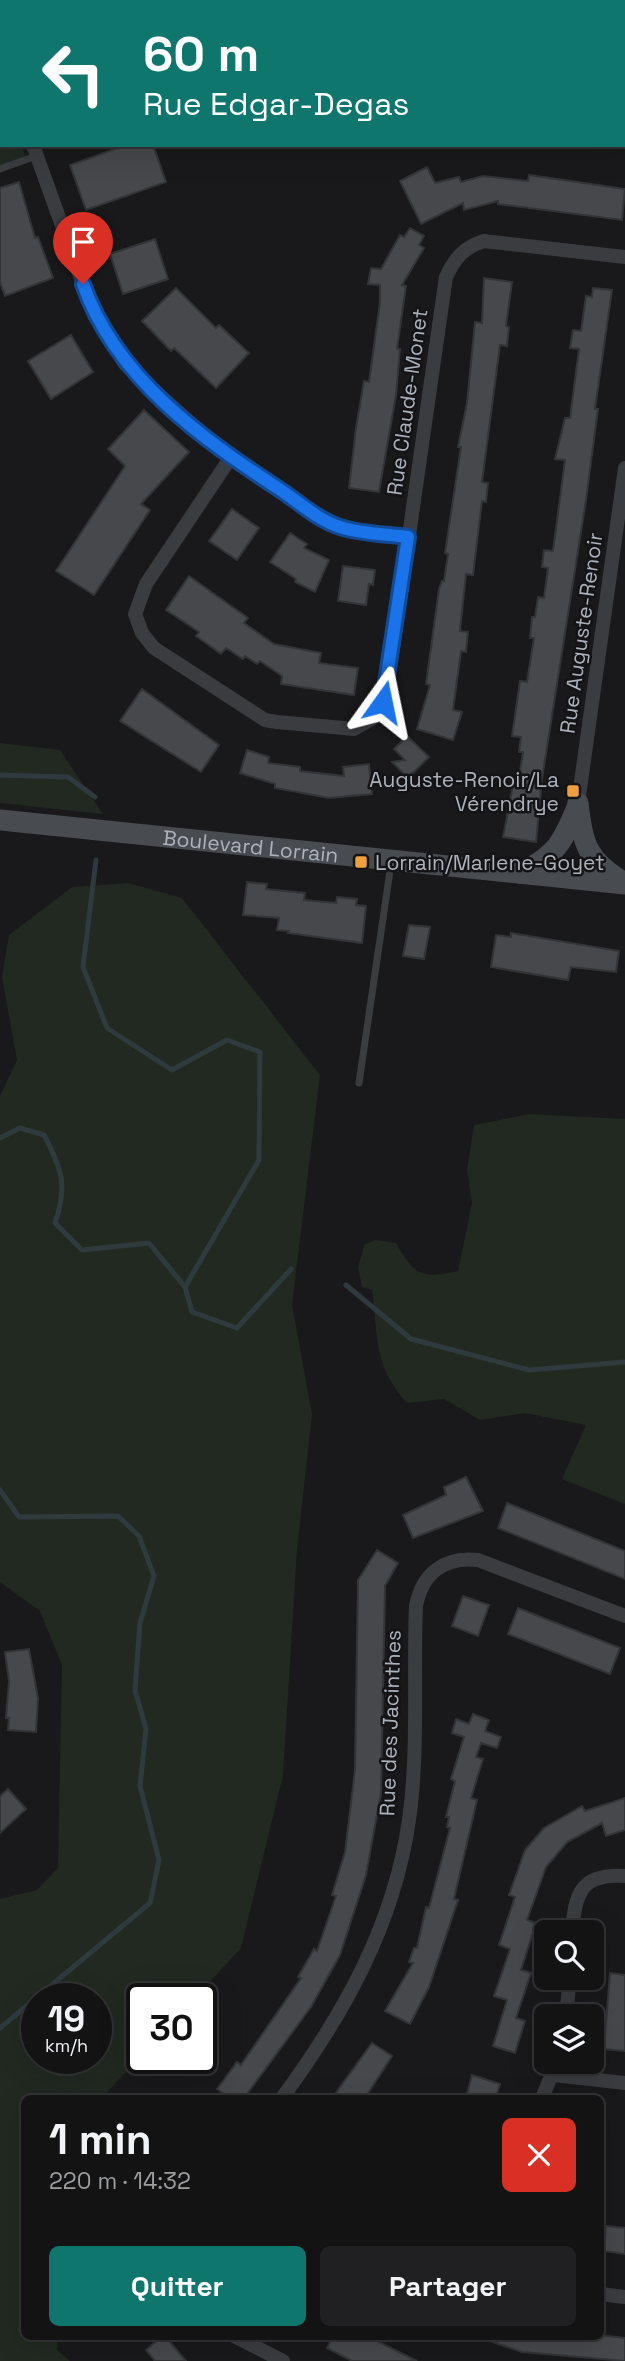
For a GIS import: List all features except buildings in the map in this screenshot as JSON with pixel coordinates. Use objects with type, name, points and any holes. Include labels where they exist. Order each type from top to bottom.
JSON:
[{"type":"main road","points":[[519,874],[552,855],[567,832],[578,803]]},
{"type":"main road","points":[[578,803],[582,837],[588,852],[609,874],[625,883]]},
{"type":"main road","name":"Boulevard Lorrain","points":[[0,820],[625,883]]},
{"type":"street","points":[[34,151],[94,315],[125,364],[231,457],[326,521],[358,531],[408,537]]},
{"type":"street","name":"Rue Claude-Monet","points":[[231,457],[146,584],[135,614],[142,633],[154,648],[265,720],[354,729],[372,719],[379,710],[387,689],[446,277],[452,263],[471,245],[484,241],[625,257]]},
{"type":"street","name":"Rue Auguste-Renoir","points":[[578,803],[625,468]]},
{"type":"street","name":"Rue des Jacinthes","points":[[284,2095],[325,2038],[357,1984],[394,1889],[410,1819],[415,1745],[416,1606],[419,1589],[433,1571],[453,1560],[478,1560],[625,1616]]},
{"type":"street","points":[[573,1920],[575,1902],[587,1883],[596,1877],[625,1876]]},
{"type":"street","points":[[543,2095],[552,2074]]},
{"type":"street","points":[[581,2074],[625,2084]]},
{"type":"street","points":[[604,2294],[625,2297]]},
{"type":"street","points":[[242,2340],[283,2361]]},
{"type":"lane","points":[[0,169],[34,151]]},
{"type":"lane","points":[[359,1083],[392,859]]},
{"type":"shaded area","points":[[0,147],[23,147],[27,163],[0,172]]},
{"type":"shaded area","points":[[0,743],[60,750],[103,814],[0,803]]},
{"type":"shaded area","points":[[128,883],[182,898],[320,1075],[292,1305],[312,1414],[297,1549],[283,1775],[241,1948],[209,1983],[126,1983],[126,2072],[105,2095],[21,2095],[21,2340],[58,2340],[57,2350],[70,2361],[0,2361],[0,1899],[37,1890],[58,1868],[62,1665],[40,1611],[0,1582],[0,1096],[17,1060],[2,977],[9,935],[72,887]]},
{"type":"shaded area","points":[[530,1114],[625,1119],[625,1504],[562,1479],[586,1425],[525,1413],[480,1420],[444,1399],[407,1403],[388,1376],[383,1363],[372,1290],[362,1287],[358,1267],[365,1244],[376,1240],[396,1243],[408,1262],[420,1272],[435,1275],[458,1271],[472,1203],[467,1170],[474,1125]]},
{"type":"waterway","points":[[0,775],[68,777],[95,797]]},
{"type":"waterway","points":[[96,860],[83,967],[107,1028],[172,1070],[227,1040],[260,1052],[259,1160],[185,1287]]},
{"type":"waterway","points":[[0,1138],[20,1128],[44,1135],[61,1178],[61,1198],[55,1223],[82,1250],[149,1243],[185,1287],[192,1312],[237,1328],[291,1269]]},
{"type":"waterway","points":[[346,1285],[411,1339],[529,1370],[625,1362]]},
{"type":"waterway","points":[[0,1490],[19,1517],[118,1516],[139,1536],[154,1576],[140,1623],[135,1690],[146,1729],[140,1786],[159,1860],[150,1903],[0,2028]]},
{"type":"place","name":"Auguste-Renoir/La Vérendrye","points":[[573,791]]},
{"type":"place","name":"Lorrain/Marlene-Goyet","points":[[361,862]]},
{"type":"route","points":[[83,284],[94,315],[125,364],[215,445],[326,521],[341,528],[408,537],[383,702]]}]
